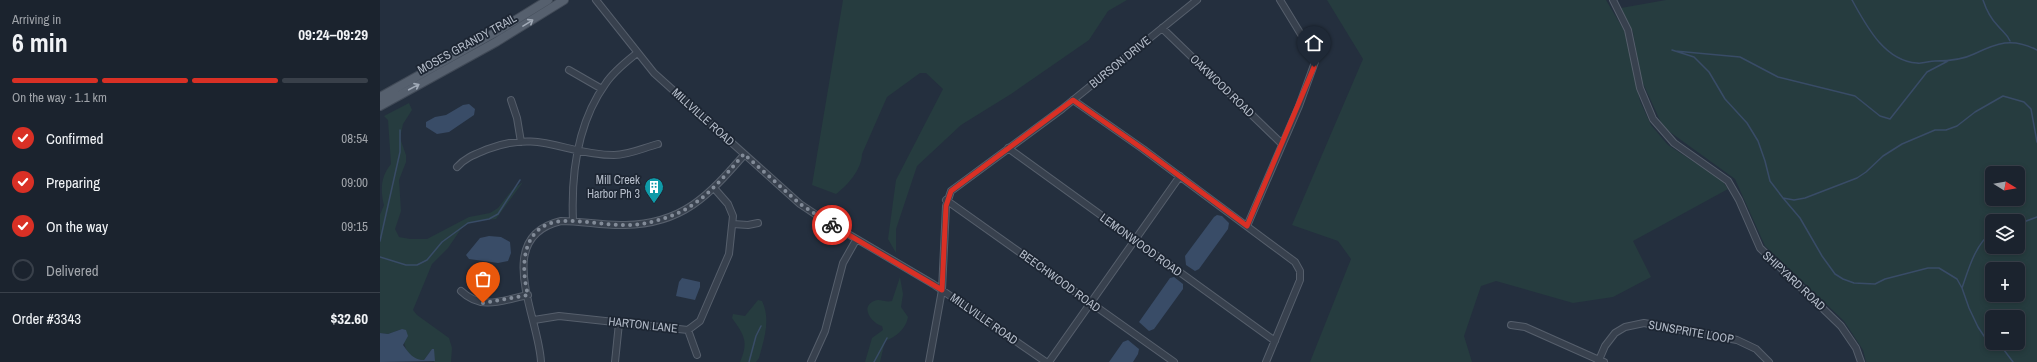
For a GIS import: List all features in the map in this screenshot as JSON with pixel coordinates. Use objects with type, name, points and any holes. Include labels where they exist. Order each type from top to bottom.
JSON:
[{"type":"main road","name":"MOSES GRANDY TRAIL","points":[[380,97],[498,31],[548,0]]},
{"type":"main road","name":"MOSES GRANDY TRAIL","points":[[380,106],[496,42],[564,0]]},
{"type":"street","name":"MILLVILLE ROAD","points":[[596,0],[637,54],[654,73],[800,204],[856,240],[942,290],[1046,362]]},
{"type":"street","name":"BURSON DRIVE","points":[[946,200],[951,191],[956,187],[1073,100],[1197,0]]},
{"type":"street","points":[[1247,226],[1316,62],[1280,0]]},
{"type":"street","name":"SHIPYARD ROAD","points":[[1612,0],[1628,30],[1640,88],[1648,111],[1655,123],[1674,143],[1728,181],[1739,200],[1760,248],[1841,326],[1854,344],[1861,362]]},
{"type":"street","name":"OAKWOOD ROAD","points":[[1162,28],[1282,144]]},
{"type":"street","points":[[573,221],[572,177],[578,149],[588,118],[602,89],[618,69],[637,54]]},
{"type":"street","points":[[568,70],[602,89]]},
{"type":"street","points":[[511,100],[517,118],[521,142]]},
{"type":"street","points":[[1073,100],[1180,176],[1293,260],[1300,271],[1300,280],[1266,362]]},
{"type":"street","points":[[457,167],[464,160],[473,155],[503,144],[543,142],[601,154],[625,154],[658,144]]},
{"type":"street","name":"LEMONWOOD ROAD","points":[[1008,148],[1275,341]]},
{"type":"street","points":[[541,362],[534,320],[524,281],[523,260],[529,242],[535,234],[552,223],[573,221],[625,225],[654,222],[689,208],[714,188],[744,154]]},
{"type":"street","points":[[1049,362],[1180,176]]},
{"type":"street","name":"HARTON LANE","points":[[534,320],[559,316],[688,330],[700,321],[725,265],[733,224],[728,204],[714,188]]},
{"type":"street","points":[[929,362],[942,290],[946,200]]},
{"type":"street","name":"BEECHWOOD ROAD","points":[[946,200],[1174,362]]},
{"type":"street","points":[[733,224],[748,225],[758,222]]},
{"type":"street","points":[[811,362],[825,331],[843,263],[856,240]]},
{"type":"street","points":[[461,291],[469,298],[483,303],[528,295]]},
{"type":"street","points":[[615,362],[618,323]]},
{"type":"street","name":"SUNSPRITE LOOP","points":[[1600,361],[1606,346],[1615,333],[1625,327],[1644,323],[1737,340],[1756,349],[1770,362]]},
{"type":"street","points":[[1511,325],[1525,327],[1600,361]]},
{"type":"street","points":[[688,330],[697,355]]},
{"type":"green space","points":[[843,0],[1127,0],[1108,11],[1089,40],[1011,94],[961,125],[917,166],[896,229],[896,253],[888,239],[896,180],[943,89],[926,73],[920,73],[887,97],[862,154],[857,171],[849,182],[836,194],[812,185]]},
{"type":"green space","points":[[1327,0],[1606,0],[1625,32],[1640,101],[1651,125],[1668,145],[1722,180],[1728,189],[1633,241],[1651,277],[1613,297],[1573,303],[1496,281],[1481,286],[1464,336],[1472,362],[1310,362],[1351,259],[1338,241],[1292,225],[1363,59]]},
{"type":"green space","points":[[1666,0],[2037,0],[2037,362],[1866,362],[1863,350],[1844,321],[1765,246],[1735,179],[1663,127],[1641,79],[1633,32],[1621,8]]},
{"type":"green space","points":[[409,103],[412,110],[403,124],[400,138],[406,155],[406,162],[399,180],[401,211],[395,229],[399,237],[410,239],[427,239],[469,217],[490,213],[498,208],[512,190],[523,182],[496,219],[475,221],[467,224],[461,229],[448,248],[432,264],[413,310],[417,315],[449,338],[452,348],[451,362],[434,362],[432,349],[424,360],[413,358],[409,354],[405,345],[402,329],[388,334],[380,333],[380,215],[384,205],[382,183],[385,173],[391,164],[388,120],[384,116]]},
{"type":"green space","points":[[900,277],[903,294],[901,307],[908,317],[907,321],[900,332],[885,341],[880,362],[865,362],[872,338],[883,330],[882,326],[874,322],[869,315],[867,311],[868,307],[876,300],[892,301]]},
{"type":"green space","points":[[758,300],[762,301],[766,315],[765,337],[759,358],[756,362],[740,362],[745,343],[740,329],[732,318],[733,314],[745,316]]},
{"type":"water","points":[[469,104],[475,109],[474,115],[449,132],[437,134],[426,127],[426,122],[435,117],[446,115],[463,105]]},
{"type":"water","points":[[1217,215],[1222,216],[1229,223],[1228,229],[1199,269],[1195,271],[1186,265],[1185,256]]},
{"type":"water","points":[[489,236],[501,237],[510,242],[511,253],[508,261],[498,263],[469,259],[466,255],[480,238]]},
{"type":"water","points":[[1174,277],[1183,284],[1183,289],[1154,329],[1149,331],[1139,322],[1170,278]]},
{"type":"water","points":[[682,278],[700,282],[700,287],[695,300],[676,296],[679,282]]},
{"type":"water","points":[[402,329],[406,330],[408,336],[403,345],[412,356],[420,360],[424,360],[432,349],[434,349],[435,361],[380,362],[380,333],[388,334]]},
{"type":"water","points":[[1128,340],[1139,349],[1133,362],[1109,362],[1123,342]]},
{"type":"waterway","points":[[1852,0],[1863,20],[1877,40],[1895,56],[1905,61],[1919,63],[1955,60],[1965,58],[1997,44],[2005,43],[2020,44],[2037,50]]},
{"type":"waterway","points":[[1983,0],[1991,17],[2010,41]]},
{"type":"waterway","points":[[1672,50],[1694,57],[1709,72],[1725,99],[1747,123],[1758,141],[1770,181],[1783,198],[1794,200],[1805,198],[1857,178],[1866,172],[1883,156],[1902,144],[1935,130],[1946,130],[1957,126],[1975,112],[2003,96],[2024,102],[2031,109],[2037,142]]},
{"type":"waterway","points":[[1675,51],[1740,57],[1778,77],[1855,96],[1880,116],[1890,119],[1927,72],[1948,61]]},
{"type":"waterway","points":[[380,241],[400,152],[400,130]]},
{"type":"waterway","points":[[380,257],[406,265],[417,265],[427,260],[442,242],[468,223],[489,219],[498,214],[520,180]]},
{"type":"waterway","points":[[1783,198],[1800,218],[1822,256],[1835,274],[1843,279],[1854,283],[1875,284],[1885,279],[1928,268],[1939,268],[1957,279],[1978,327],[1990,345],[2004,350],[2013,362]]},
{"type":"waterway","points":[[2025,221],[2037,217]]},
{"type":"waterway","points":[[1962,288],[1970,265],[1977,250],[1985,238]]},
{"type":"waterway","points":[[749,362],[756,336],[761,326]]},
{"type":"waterway","points":[[874,362],[887,338]]},
{"type":"way so far","points":[[483,303],[528,295],[523,271],[525,251],[535,234],[543,228],[552,223],[561,221],[625,225],[654,222],[669,217],[695,204],[705,197],[744,154],[785,192],[800,204],[832,225]]},
{"type":"place","name":"Mill Creek Harbor Ph 3","points":[[654,204]]},
{"type":"route","points":[[832,225],[942,290],[946,200],[951,191],[1073,100],[1143,149],[1247,226],[1299,106],[1314,67]]}]
